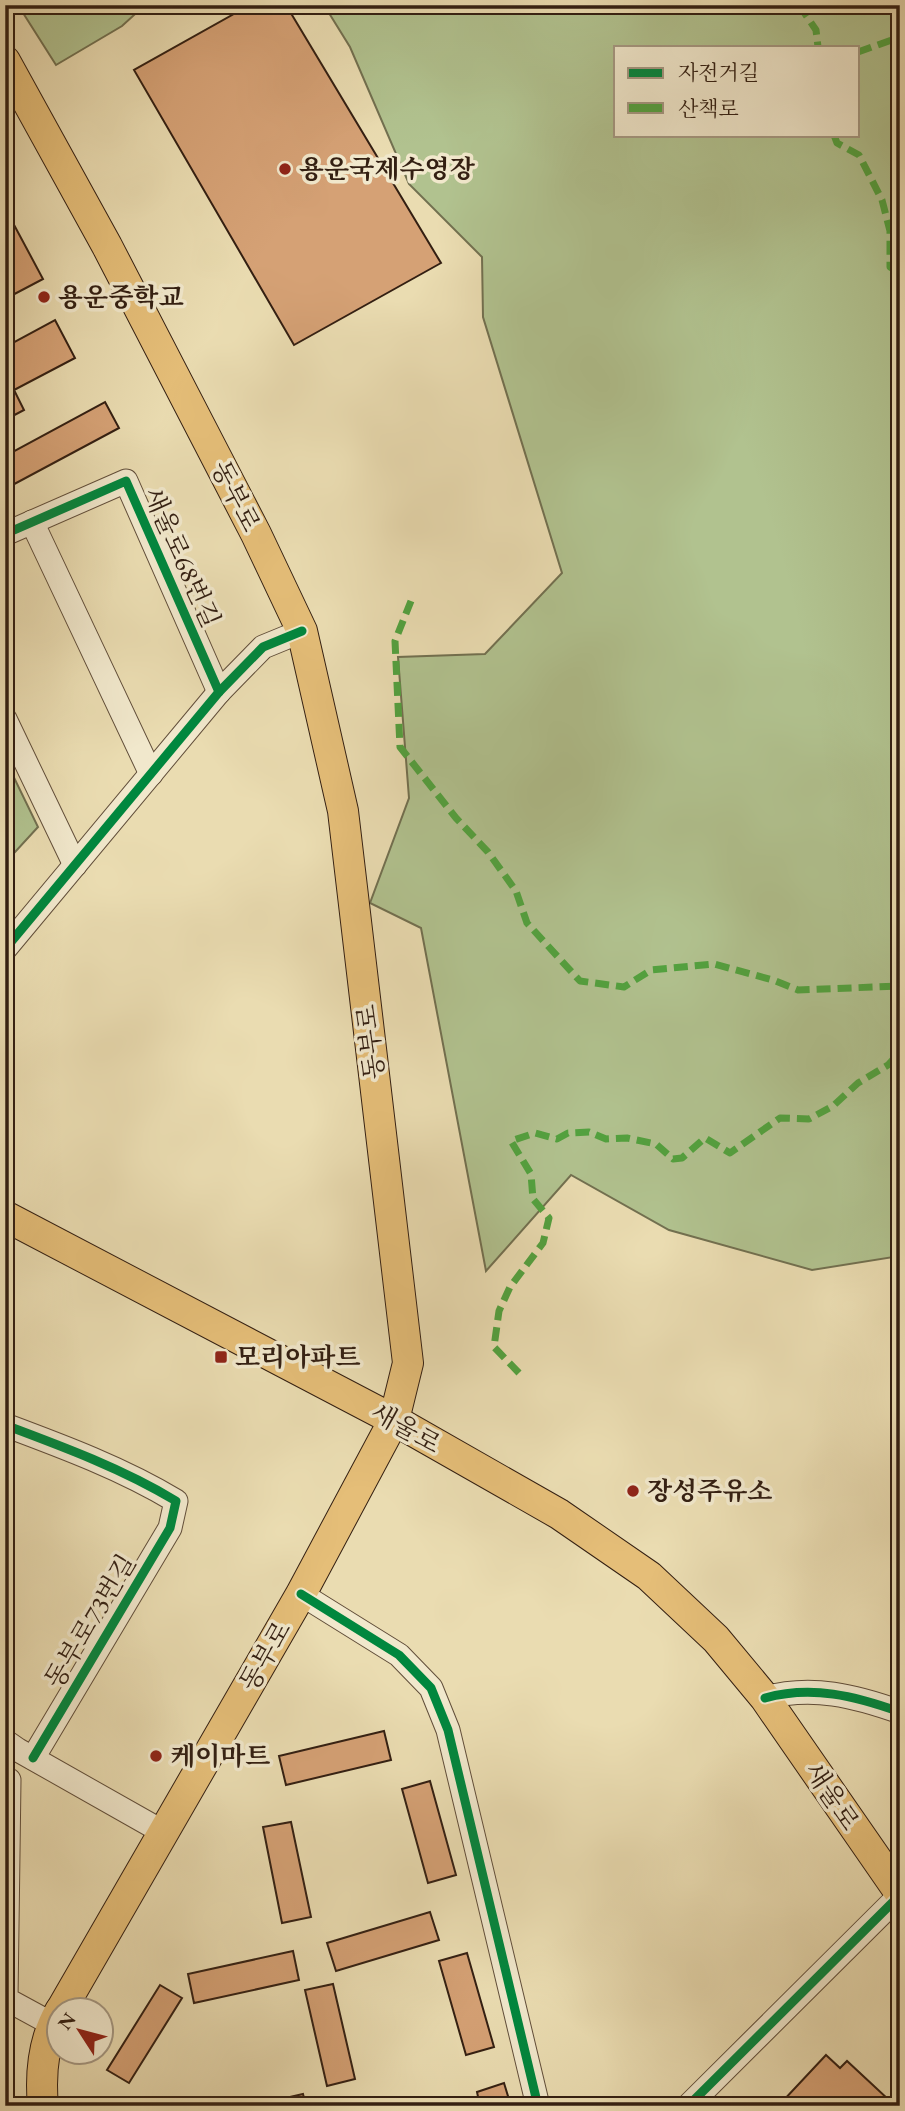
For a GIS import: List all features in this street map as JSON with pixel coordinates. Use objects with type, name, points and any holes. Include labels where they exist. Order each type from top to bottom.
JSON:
[{"type":"main road","name":"동부로","points":[[5,61],[113,258],[256,534],[302,631],[343,811],[408,1363],[394,1420],[301,1594],[68,1996]]},
{"type":"main road","name":"새울로","points":[[5,1216],[394,1420],[559,1514],[649,1576],[716,1640],[765,1698],[900,1894]]},
{"type":"main road","name":"동부로","points":[[43,2106],[43,2055],[46,2046]]},
{"type":"street","name":"새울로68번길","points":[[5,534],[126,481],[219,692]]},
{"type":"street","points":[[32,522],[151,774]]},
{"type":"street","points":[[5,949],[219,692],[263,647],[302,631]]},
{"type":"street","points":[[5,719],[75,865]]},
{"type":"street","name":"동부로73번길","points":[[5,1425],[148,1484],[176,1502],[170,1528],[15,1750],[163,1832]]},
{"type":"street","points":[[301,1594],[399,1655],[431,1688],[447,1730],[538,2106]]},
{"type":"street","points":[[765,1698],[790,1692],[823,1693],[867,1700],[900,1712]]},
{"type":"street","points":[[9,1780],[6,1999],[46,2012]]},
{"type":"street","points":[[688,2106],[900,1894]]},
{"type":"green space","points":[[18,5],[145,5],[122,26],[56,65]]},
{"type":"green space","points":[[324,5],[900,5],[900,1256],[812,1270],[669,1230],[571,1175],[486,1271],[421,928],[370,903],[409,798],[398,657],[485,654],[562,573],[483,317],[482,257],[409,184],[350,47]]},
{"type":"green space","points":[[5,759],[38,827],[5,863]]},
{"type":"building","points":[[250,5],[286,5],[441,263],[294,345],[134,70]]},
{"type":"building","points":[[5,208],[43,279],[5,299]]},
{"type":"building","points":[[55,320],[75,358],[14,390],[24,410],[5,420],[5,347]]},
{"type":"building","points":[[105,402],[119,428],[5,489],[5,456]]},
{"type":"building","points":[[384,1731],[391,1760],[286,1785],[279,1756]]},
{"type":"building","points":[[430,1781],[456,1875],[428,1883],[402,1789]]},
{"type":"building","points":[[291,1822],[311,1917],[282,1923],[263,1827]]},
{"type":"building","points":[[430,1912],[439,1940],[336,1971],[327,1943]]},
{"type":"building","points":[[293,1951],[299,1980],[194,2003],[188,1974]]},
{"type":"building","points":[[467,1953],[494,2047],[466,2055],[439,1961]]},
{"type":"building","points":[[333,1984],[355,2079],[327,2086],[305,1990]]},
{"type":"building","points":[[160,1985],[182,1998],[129,2083],[107,2070],[109,2066],[116,2066],[116,2056]]},
{"type":"building","points":[[826,2055],[840,2068],[847,2061],[889,2100],[883,2106],[784,2106],[781,2103]]},
{"type":"building","points":[[504,2083],[511,2106],[480,2106],[477,2092]]},
{"type":"building","points":[[303,2094],[306,2106],[251,2106]]},
{"type":"marked path","points":[[799,5],[816,30],[818,46]]},
{"type":"marked path","points":[[860,51],[900,37]]},
{"type":"marked path","points":[[834,136],[837,143],[859,155],[882,200],[890,231],[890,267],[900,273]]},
{"type":"marked path","points":[[411,601],[395,641],[400,747],[456,818],[488,852],[516,891],[527,923],[580,981],[624,987],[651,970],[714,964],[773,980],[798,990],[900,986]]},
{"type":"marked path","points":[[519,1373],[494,1347],[499,1311],[510,1287],[543,1243],[549,1218],[533,1199],[531,1174],[511,1141],[535,1133],[557,1139],[568,1133],[589,1132],[606,1139],[627,1138],[656,1144],[673,1159],[682,1158],[705,1138],[730,1153],[780,1118],[809,1119],[833,1106],[858,1083],[888,1065],[900,1052]]},
{"type":"cycle path","points":[[5,534],[126,481],[219,692]]},
{"type":"cycle path","points":[[5,949],[219,692],[263,647],[302,631]]},
{"type":"cycle path","points":[[5,1425],[114,1469],[176,1501],[170,1528],[33,1758]]},
{"type":"cycle path","points":[[301,1594],[399,1655],[431,1688],[448,1730],[538,2106]]},
{"type":"cycle path","points":[[765,1698],[817,1692],[867,1701],[900,1712]]},
{"type":"cycle path","points":[[688,2106],[900,1895]]},
{"type":"place","name":"용운국제수영장","points":[[285,169]]},
{"type":"place","name":"용운중학교","points":[[44,297]]},
{"type":"place","name":"모리아파트","points":[[221,1357]]},
{"type":"place","name":"장성주유소","points":[[633,1491]]},
{"type":"place","name":"케이마트","points":[[156,1756]]}]
